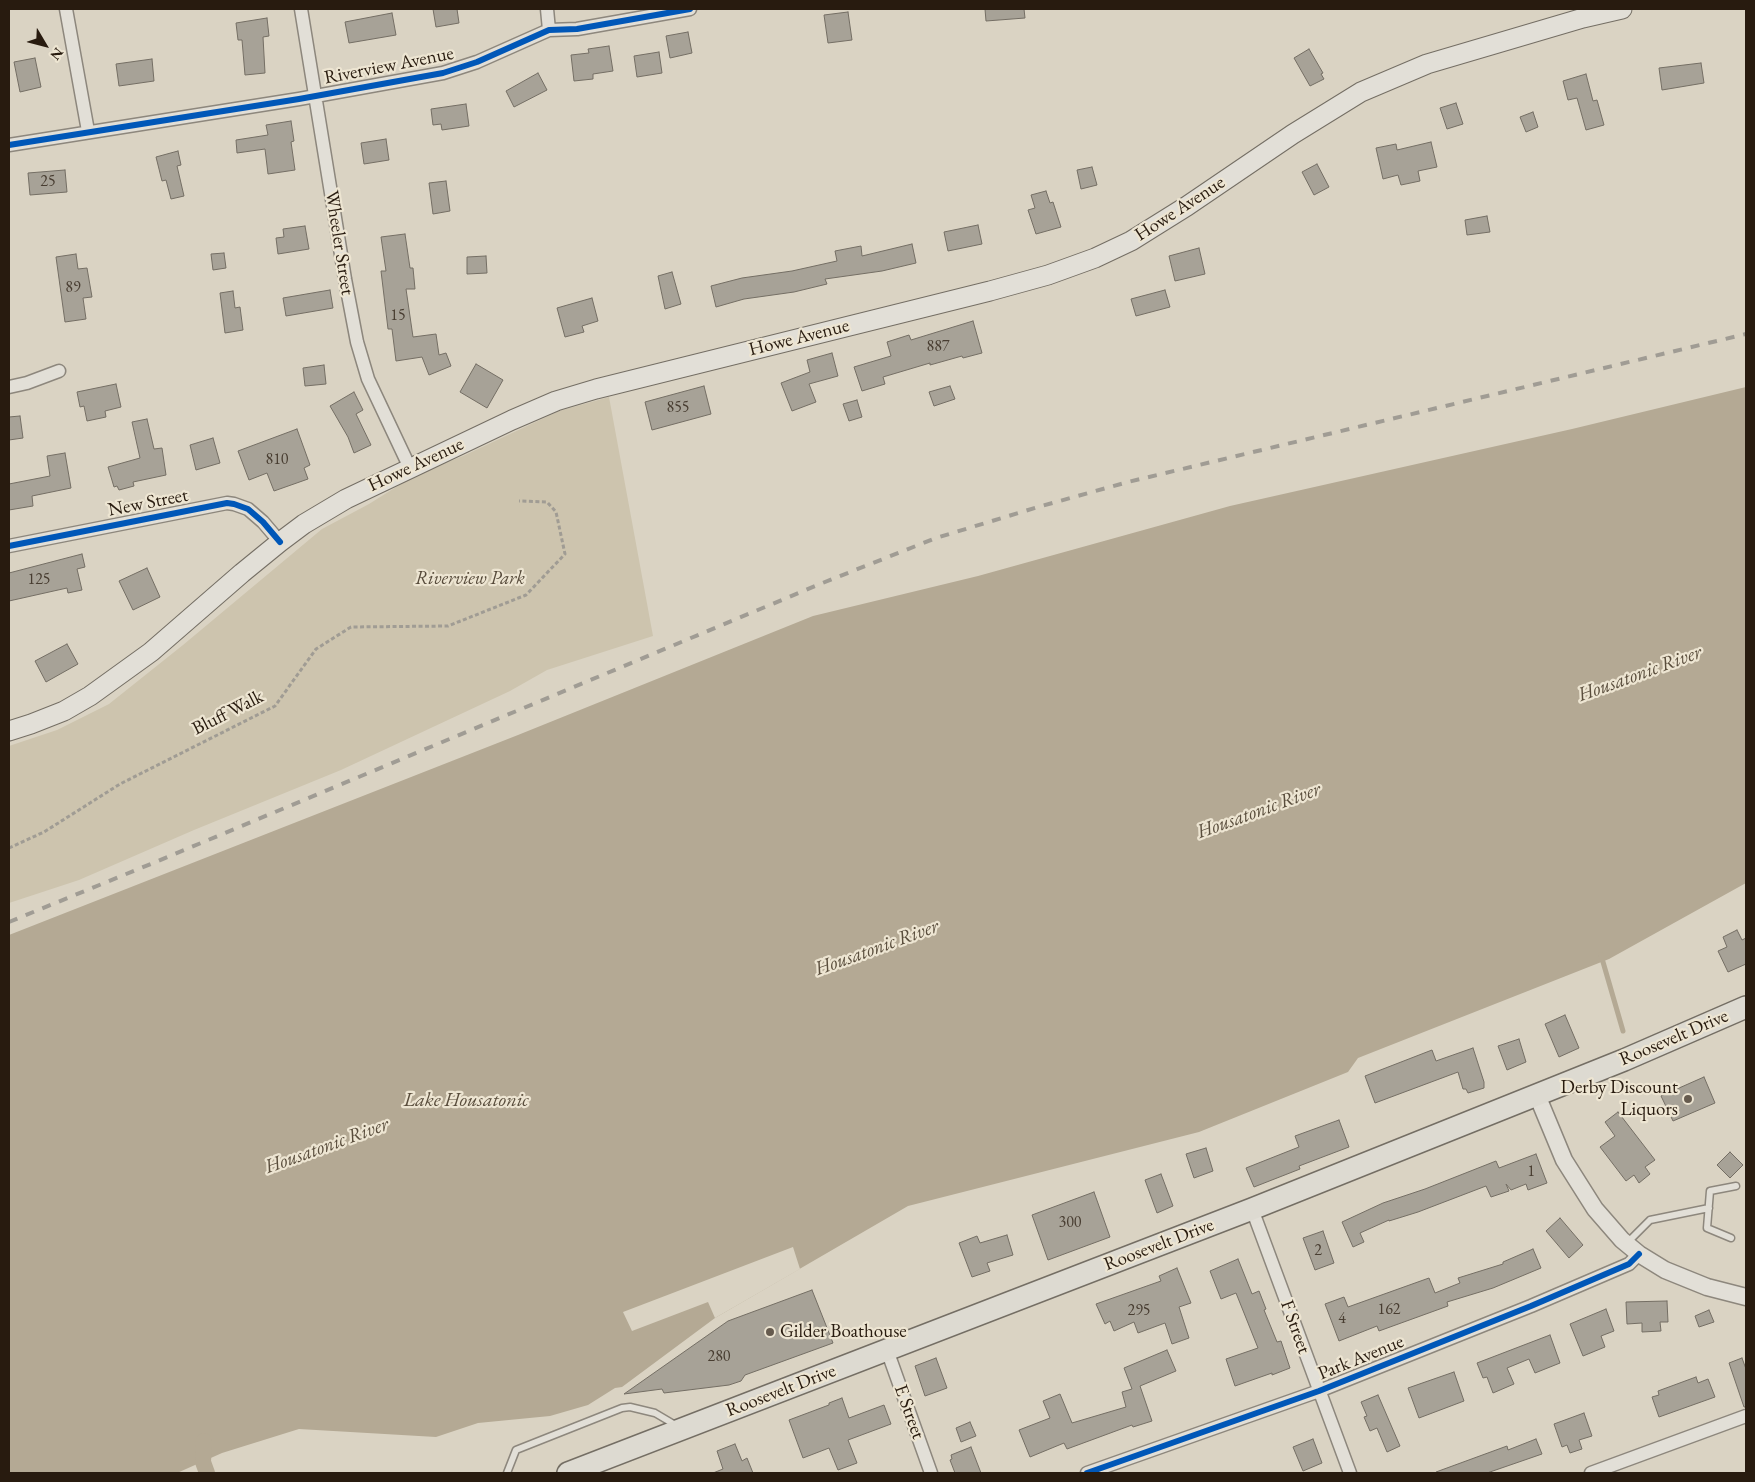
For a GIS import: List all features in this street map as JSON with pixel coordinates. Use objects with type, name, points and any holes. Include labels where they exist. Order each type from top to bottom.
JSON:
[{"type":"main road","name":"Howe Avenue","points":[[9,731],[64,711],[90,696],[151,652],[280,542],[346,499],[521,416],[556,401],[596,388],[990,291],[1048,275],[1095,258],[1139,236],[1293,134],[1370,88],[1427,64],[1583,18],[1622,9]]},
{"type":"main road","name":"Roosevelt Drive","points":[[568,1473],[1252,1209],[1624,1060],[1746,1007]]},
{"type":"street","points":[[66,9],[88,131]]},
{"type":"street","name":"Wheeler Street","points":[[301,9],[356,342],[368,379],[410,468]]},
{"type":"street","points":[[547,9],[549,30]]},
{"type":"street","name":"Riverview Avenue","points":[[9,145],[315,96],[443,73],[478,62],[549,30],[577,29],[690,9]]},
{"type":"street","points":[[9,387],[27,383],[59,371]]},
{"type":"street","name":"New Street","points":[[9,546],[227,503],[248,509],[263,522],[280,542]]},
{"type":"street","points":[[1537,1095],[1564,1160],[1595,1209],[1608,1226],[1626,1244],[1665,1270],[1687,1280],[1746,1297]]},
{"type":"street","name":"F Street","points":[[1252,1209],[1350,1473]]},
{"type":"street","name":"Park Avenue","points":[[1086,1473],[1319,1390],[1540,1302],[1629,1264],[1639,1254]]},
{"type":"street","name":"E Street","points":[[886,1350],[930,1473]]},
{"type":"street","points":[[1591,1473],[1746,1416]]},
{"type":"lane","points":[[1731,1238],[1707,1228],[1710,1191],[1736,1186]]},
{"type":"lane","points":[[1626,1244],[1650,1220],[1709,1208]]},
{"type":"lane","points":[[507,1473],[516,1450],[622,1408],[630,1407],[656,1412],[682,1429]]},
{"type":"green space","name":"Riverview Park","points":[[609,397],[653,636],[547,670],[510,691],[341,770],[194,830],[79,880],[9,903],[9,746],[57,730],[109,704],[322,529],[369,504],[417,474],[463,456],[559,411]]},
{"type":"water","name":"Lake Housatonic","points":[[1746,387],[1746,883],[1609,959],[1358,1058],[1348,1072],[1199,1132],[908,1206],[715,1318],[622,1387],[615,1388],[588,1405],[550,1416],[478,1423],[436,1437],[299,1429],[222,1453],[177,1473],[9,1473],[9,935],[518,735],[813,616],[978,576],[1230,506],[1572,429]]},
{"type":"pier","points":[[793,1247],[800,1269],[715,1318],[708,1302],[632,1331],[623,1312]]},
{"type":"building","points":[[433,9],[457,9],[459,23],[436,27]]},
{"type":"building","points":[[985,9],[1024,9],[1025,18],[986,21]]},
{"type":"building","points":[[848,12],[852,40],[828,43],[824,15]]},
{"type":"building","points":[[392,13],[396,35],[349,43],[345,22]]},
{"type":"building","points":[[267,18],[269,36],[263,37],[265,73],[245,75],[242,40],[238,40],[236,23]]},
{"type":"building","points":[[688,32],[692,53],[670,58],[666,36]]},
{"type":"building","points":[[609,46],[613,71],[593,74],[593,79],[574,81],[571,55],[589,53],[588,49]]},
{"type":"building","points":[[1309,49],[1323,73],[1321,74],[1324,79],[1310,86],[1294,58]]},
{"type":"building","points":[[659,52],[662,73],[637,77],[634,56]]},
{"type":"building","points":[[35,58],[41,87],[20,92],[14,62]]},
{"type":"building","points":[[152,59],[154,81],[119,86],[116,64]]},
{"type":"building","points":[[1701,63],[1704,83],[1662,90],[1659,68]]},
{"type":"building","points":[[538,73],[547,90],[514,107],[506,91]]},
{"type":"building","points":[[1586,74],[1593,101],[1597,100],[1604,125],[1586,130],[1577,98],[1568,100],[1563,81]]},
{"type":"building","points":[[1456,103],[1463,124],[1447,129],[1440,108]]},
{"type":"building","points":[[466,104],[469,126],[442,130],[441,124],[433,125],[431,109]]},
{"type":"building","points":[[1533,112],[1538,127],[1526,132],[1520,117]]},
{"type":"building","points":[[291,121],[294,141],[291,142],[295,170],[268,174],[265,149],[237,153],[236,140],[268,135],[266,125]]},
{"type":"building","points":[[386,139],[389,160],[364,164],[361,143]]},
{"type":"building","points":[[1431,142],[1437,167],[1418,171],[1420,181],[1401,185],[1398,175],[1383,179],[1376,148],[1396,144],[1397,150]]},
{"type":"building","points":[[178,151],[181,165],[177,166],[184,196],[171,199],[166,180],[162,181],[156,157]]},
{"type":"building","points":[[1317,164],[1329,187],[1314,195],[1302,172]]},
{"type":"building","points":[[1092,167],[1097,185],[1081,189],[1077,170]]},
{"type":"building","points":[[65,170],[67,192],[30,195],[28,173]]},
{"type":"building","points":[[446,181],[450,211],[433,214],[429,183]]},
{"type":"building","points":[[1046,191],[1050,203],[1053,202],[1061,227],[1036,234],[1028,210],[1035,208],[1031,195]]},
{"type":"building","points":[[1487,216],[1490,232],[1467,235],[1465,220]]},
{"type":"building","points":[[978,225],[982,244],[948,251],[944,232]]},
{"type":"building","points":[[305,226],[309,249],[278,254],[276,238],[284,237],[283,229]]},
{"type":"building","points":[[405,234],[410,268],[413,268],[415,289],[406,289],[413,337],[436,334],[439,355],[446,353],[451,366],[429,375],[422,357],[396,361],[392,329],[388,329],[381,271],[386,271],[381,237]]},
{"type":"building","points":[[912,244],[916,263],[882,271],[825,279],[827,284],[794,292],[744,299],[716,307],[711,286],[742,278],[792,271],[837,261],[835,251],[861,246],[862,256]]},
{"type":"building","points":[[1199,248],[1205,274],[1175,281],[1169,256]]},
{"type":"building","points":[[224,253],[226,268],[213,270],[211,254]]},
{"type":"building","points":[[76,254],[78,269],[87,268],[92,297],[83,298],[86,319],[65,322],[56,257]]},
{"type":"building","points":[[486,256],[487,273],[467,274],[467,257]]},
{"type":"building","points":[[672,272],[681,304],[665,309],[658,276]]},
{"type":"building","points":[[330,290],[333,308],[286,316],[283,298]]},
{"type":"building","points":[[1165,290],[1170,307],[1136,316],[1131,299]]},
{"type":"building","points":[[233,291],[235,308],[240,307],[243,330],[225,333],[220,293]]},
{"type":"building","points":[[592,298],[598,321],[582,326],[584,332],[565,337],[557,308]]},
{"type":"building","points":[[973,321],[982,353],[963,358],[962,356],[930,365],[930,363],[883,377],[885,384],[862,391],[854,367],[891,356],[887,342],[909,335],[911,340]]},
{"type":"building","points":[[832,353],[838,376],[809,384],[816,402],[792,411],[781,383],[810,372],[807,360]]},
{"type":"building","points":[[476,364],[503,380],[487,408],[460,392]]},
{"type":"building","points":[[324,365],[326,384],[305,386],[303,368]]},
{"type":"building","points":[[116,384],[121,407],[105,411],[106,417],[87,421],[84,406],[80,407],[77,392]]},
{"type":"building","points":[[704,386],[711,414],[652,430],[645,402]]},
{"type":"building","points":[[950,386],[955,399],[934,406],[929,392]]},
{"type":"building","points":[[354,392],[363,410],[356,414],[371,445],[354,453],[348,437],[330,406]]},
{"type":"building","points":[[857,400],[862,417],[849,421],[843,404]]},
{"type":"building","points":[[20,416],[23,438],[9,440],[9,417]]},
{"type":"building","points":[[147,419],[154,449],[162,448],[166,475],[133,482],[134,486],[119,490],[117,486],[114,487],[108,467],[140,458],[132,422]]},
{"type":"building","points":[[297,429],[310,465],[304,468],[308,479],[274,491],[267,473],[249,480],[238,451]]},
{"type":"building","points":[[213,438],[220,463],[196,470],[190,445]]},
{"type":"building","points":[[65,453],[71,488],[32,496],[33,506],[9,510],[9,484],[50,476],[47,456]]},
{"type":"building","points":[[82,554],[85,567],[77,569],[82,590],[68,593],[67,588],[9,601],[9,573]]},
{"type":"building","points":[[147,568],[160,597],[133,610],[119,581]]},
{"type":"building","points":[[67,644],[78,664],[46,682],[35,661]]},
{"type":"building","points":[[1737,930],[1742,940],[1746,938],[1746,964],[1728,972],[1718,951],[1727,947],[1723,937]]},
{"type":"building","points":[[1565,1015],[1579,1048],[1559,1057],[1545,1024]]},
{"type":"building","points":[[1519,1039],[1526,1062],[1507,1070],[1498,1046]]},
{"type":"building","points":[[1473,1048],[1484,1082],[1484,1088],[1468,1093],[1466,1089],[1463,1089],[1458,1072],[1375,1103],[1365,1076],[1432,1050],[1436,1061]]},
{"type":"building","name":"Derby Discount Liquors","points":[[1704,1077],[1715,1103],[1673,1121],[1661,1096]]},
{"type":"building","points":[[1618,1112],[1655,1160],[1645,1167],[1650,1174],[1639,1183],[1634,1175],[1626,1181],[1600,1147],[1615,1136],[1605,1122]]},
{"type":"building","points":[[1339,1120],[1349,1147],[1299,1166],[1300,1169],[1254,1187],[1246,1168],[1299,1147],[1295,1136]]},
{"type":"building","points":[[1206,1148],[1213,1171],[1194,1178],[1186,1154]]},
{"type":"building","points":[[1730,1152],[1743,1165],[1730,1178],[1717,1165]]},
{"type":"building","points":[[1536,1154],[1547,1183],[1528,1190],[1526,1184],[1511,1190],[1506,1184],[1509,1191],[1491,1197],[1486,1186],[1418,1212],[1389,1220],[1360,1233],[1364,1242],[1353,1247],[1342,1222],[1383,1203],[1425,1189],[1496,1161],[1499,1168]]},
{"type":"building","points":[[1161,1174],[1173,1206],[1157,1213],[1145,1180]]},
{"type":"building","points":[[1094,1192],[1110,1237],[1048,1260],[1032,1215]]},
{"type":"building","points":[[1560,1218],[1583,1245],[1569,1258],[1546,1231]]},
{"type":"building","points":[[1323,1231],[1334,1263],[1315,1270],[1303,1238]]},
{"type":"building","points":[[1007,1235],[1013,1255],[987,1263],[990,1271],[972,1277],[959,1243],[977,1236],[980,1243]]},
{"type":"building","points":[[1533,1249],[1541,1268],[1493,1288],[1447,1302],[1448,1306],[1379,1331],[1377,1326],[1339,1341],[1325,1304],[1344,1297],[1348,1307],[1429,1278],[1435,1293],[1460,1283],[1458,1278],[1503,1264],[1503,1262]]},
{"type":"building","points":[[1238,1259],[1252,1294],[1259,1291],[1266,1309],[1264,1310],[1277,1342],[1281,1341],[1290,1368],[1235,1386],[1226,1359],[1258,1348],[1236,1293],[1221,1299],[1210,1271]]},
{"type":"building","points":[[1177,1268],[1191,1303],[1179,1307],[1189,1338],[1172,1344],[1165,1323],[1138,1333],[1134,1322],[1114,1331],[1110,1321],[1105,1324],[1096,1304],[1161,1281],[1159,1276]]},
{"type":"building","name":"Gilder Boathouse","points":[[812,1290],[833,1343],[745,1375],[741,1381],[729,1385],[664,1393],[662,1389],[624,1394],[728,1321]]},
{"type":"building","points":[[1667,1301],[1668,1322],[1660,1322],[1661,1331],[1642,1332],[1642,1323],[1627,1324],[1626,1302]]},
{"type":"building","points":[[1606,1309],[1614,1331],[1601,1336],[1605,1347],[1583,1356],[1570,1324]]},
{"type":"building","points":[[1709,1310],[1714,1322],[1699,1327],[1695,1316]]},
{"type":"building","points":[[1550,1335],[1560,1363],[1535,1373],[1529,1359],[1507,1368],[1514,1384],[1493,1393],[1487,1377],[1483,1378],[1477,1363]]},
{"type":"building","points":[[1167,1350],[1176,1371],[1140,1386],[1152,1421],[1133,1427],[1132,1425],[1067,1449],[1064,1443],[1030,1457],[1019,1430],[1050,1418],[1043,1401],[1060,1394],[1072,1423],[1126,1407],[1122,1392],[1132,1389],[1124,1368]]},
{"type":"building","points":[[936,1358],[947,1388],[925,1396],[915,1366]]},
{"type":"building","points":[[1742,1358],[1746,1369],[1746,1407],[1744,1407],[1729,1363]]},
{"type":"building","points":[[1454,1372],[1464,1401],[1419,1418],[1408,1388]]},
{"type":"building","points":[[1696,1377],[1698,1383],[1708,1379],[1715,1397],[1659,1417],[1652,1397],[1659,1395],[1658,1391]]},
{"type":"building","points":[[1378,1395],[1400,1446],[1387,1452],[1377,1428],[1370,1431],[1364,1417],[1367,1416],[1361,1402]]},
{"type":"building","points":[[842,1398],[849,1418],[884,1405],[891,1424],[848,1440],[857,1463],[838,1470],[829,1448],[803,1458],[789,1420]]},
{"type":"building","points":[[1584,1413],[1592,1436],[1579,1440],[1582,1449],[1570,1453],[1567,1445],[1562,1447],[1554,1424]]},
{"type":"building","points":[[970,1422],[976,1436],[961,1442],[956,1428]]},
{"type":"building","points":[[1313,1439],[1322,1463],[1303,1471],[1293,1447]]},
{"type":"building","points":[[1536,1439],[1542,1454],[1487,1473],[1436,1472],[1507,1446],[1508,1450]]},
{"type":"building","points":[[735,1444],[742,1461],[747,1458],[753,1473],[713,1473],[723,1469],[717,1451]]},
{"type":"building","points":[[971,1447],[981,1473],[955,1473],[950,1460],[952,1459],[951,1455]]},
{"type":"waterway","points":[[1601,955],[1623,1031]]},
{"type":"waterway","points":[[204,1441],[203,1462],[207,1473]]},
{"type":"railway","points":[[9,922],[820,584],[936,538],[1128,482],[1746,334]]},
{"type":"cycle path","points":[[9,145],[299,99],[443,73],[477,62],[549,30],[577,29],[690,9]]},
{"type":"cycle path","points":[[9,546],[227,503],[248,509],[263,522],[280,542]]},
{"type":"cycle path","points":[[1087,1473],[1319,1391],[1531,1306],[1629,1264],[1639,1254]]},
{"type":"place","name":"Derby Discount Liquors","points":[[1688,1099]]},
{"type":"place","name":"Gilder Boathouse","points":[[770,1332]]},
{"type":"water label","name":"Housatonic River","points":[[1640,674]]},
{"type":"water label","name":"Housatonic River","points":[[1259,811]]},
{"type":"water label","name":"Housatonic River","points":[[877,948]]},
{"type":"water label","name":"Housatonic River","points":[[327,1146]]}]
